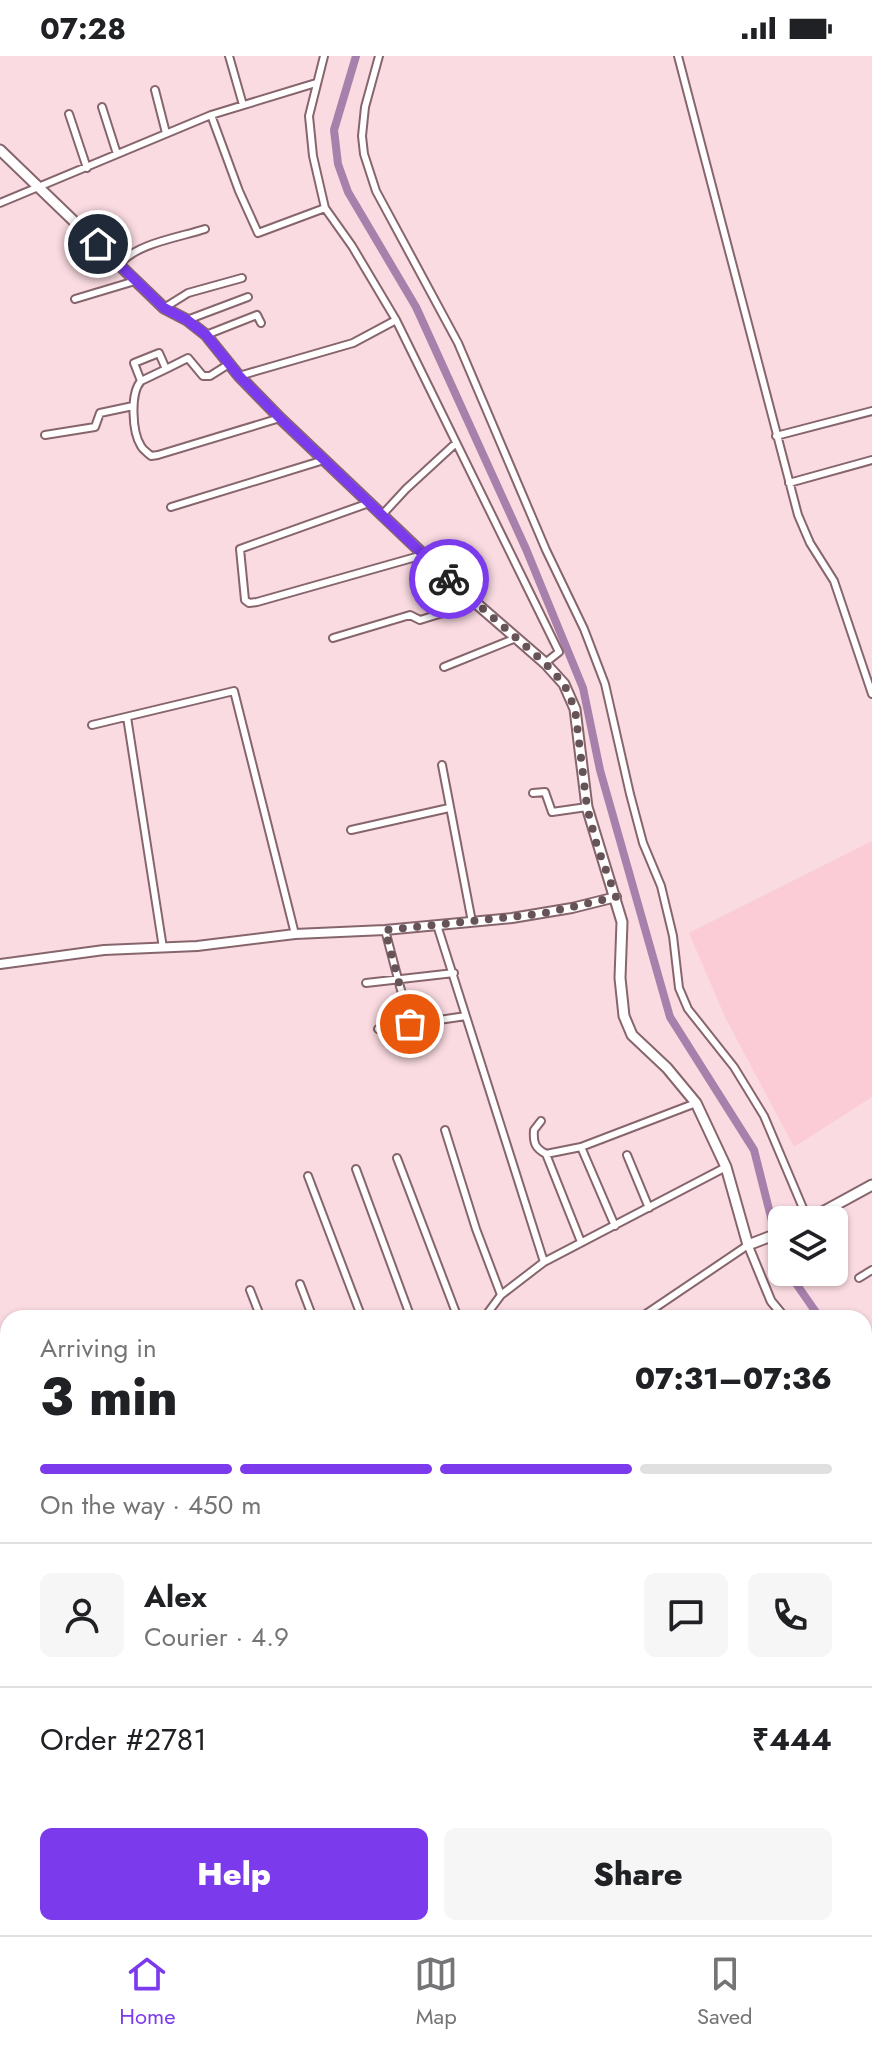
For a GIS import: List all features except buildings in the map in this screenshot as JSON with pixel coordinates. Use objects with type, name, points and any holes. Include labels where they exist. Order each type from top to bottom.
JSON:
[{"type":"main road","points":[[0,150],[164,308],[206,335],[239,376],[280,418],[564,684],[575,709],[587,807],[622,922],[620,978],[624,1016],[632,1035],[667,1068],[696,1103],[726,1167],[748,1245],[768,1238]]},
{"type":"main road","points":[[0,964],[104,950],[197,946],[295,934],[472,922],[540,914],[616,897]]},
{"type":"main road","points":[[834,1206],[872,1185]]},
{"type":"street","points":[[229,56],[243,105]]},
{"type":"street","points":[[324,56],[309,116],[313,156],[325,208],[352,246],[396,320],[559,652],[545,663]]},
{"type":"street","points":[[379,56],[365,107],[362,136],[364,154],[376,191],[458,343],[540,536],[584,629],[605,684],[643,843],[661,886],[673,936],[679,988],[688,1009],[734,1067],[764,1116],[802,1206]]},
{"type":"street","points":[[678,56],[789,483],[804,530],[834,581],[872,694]]},
{"type":"street","points":[[0,203],[211,115],[316,83]]},
{"type":"street","points":[[155,90],[166,133]]},
{"type":"street","points":[[102,107],[117,154]]},
{"type":"street","points":[[69,114],[87,168]]},
{"type":"street","points":[[211,115],[258,233],[325,208]]},
{"type":"street","points":[[120,265],[125,257],[139,249],[205,229]]},
{"type":"street","points":[[164,308],[188,293],[242,278]]},
{"type":"street","points":[[75,299],[135,281]]},
{"type":"street","points":[[187,320],[248,297]]},
{"type":"street","points":[[206,335],[257,315],[261,323]]},
{"type":"street","points":[[239,376],[353,343],[396,320]]},
{"type":"street","points":[[141,381],[134,363],[159,353],[166,369]]},
{"type":"street","points":[[229,364],[210,376],[203,376],[188,358],[141,381],[135,388],[133,406],[140,445],[151,456],[280,418]]},
{"type":"street","points":[[45,435],[95,427],[100,413],[133,406]]},
{"type":"street","points":[[776,436],[872,411]]},
{"type":"street","points":[[382,515],[456,443]]},
{"type":"street","points":[[171,507],[324,460]]},
{"type":"street","points":[[789,483],[872,460]]},
{"type":"street","points":[[369,503],[240,549],[245,600],[257,602],[423,555]]},
{"type":"street","points":[[333,638],[410,615],[420,620],[475,603]]},
{"type":"street","points":[[444,667],[516,638]]},
{"type":"street","points":[[92,725],[234,691],[295,934]]},
{"type":"street","points":[[127,717],[163,948]]},
{"type":"street","points":[[442,765],[472,922]]},
{"type":"street","points":[[533,793],[545,792],[552,812],[587,807]]},
{"type":"street","points":[[351,830],[449,808]]},
{"type":"street","points":[[437,925],[544,1262]]},
{"type":"street","points":[[385,930],[410,1024]]},
{"type":"street","points":[[366,983],[454,973]]},
{"type":"street","points":[[378,1029],[466,1016]]},
{"type":"street","points":[[541,1121],[534,1130],[533,1142],[536,1149],[546,1154],[581,1147],[696,1103]]},
{"type":"street","points":[[445,1130],[476,1229],[501,1295]]},
{"type":"street","points":[[581,1147],[615,1226]]},
{"type":"street","points":[[546,1154],[581,1242]]},
{"type":"street","points":[[627,1155],[649,1208]]},
{"type":"street","points":[[397,1158],[455,1310]]},
{"type":"street","points":[[490,1310],[501,1295],[544,1262],[726,1167]]},
{"type":"street","points":[[356,1169],[408,1310]]},
{"type":"street","points":[[308,1176],[359,1310]]},
{"type":"street","points":[[652,1310],[748,1245],[771,1301],[778,1310]]},
{"type":"street","points":[[859,1278],[872,1270]]},
{"type":"street","points":[[300,1284],[310,1310]]},
{"type":"street","points":[[250,1290],[258,1310]]},
{"type":"shaded area","points":[[872,841],[872,1097],[794,1147],[725,1017],[689,933]]},
{"type":"waterway","points":[[356,56],[334,130],[338,164],[348,192],[416,307],[526,549],[583,688],[600,770],[670,1017],[754,1150],[768,1206]]},
{"type":"waterway","points":[[798,1286],[814,1310]]},
{"type":"way so far","points":[[410,1024],[385,930],[512,918],[616,897],[597,846],[587,807],[575,709],[564,684],[545,663],[449,579]]},
{"type":"route","points":[[98,244],[164,308],[206,335],[239,376],[280,418],[449,579]]}]
